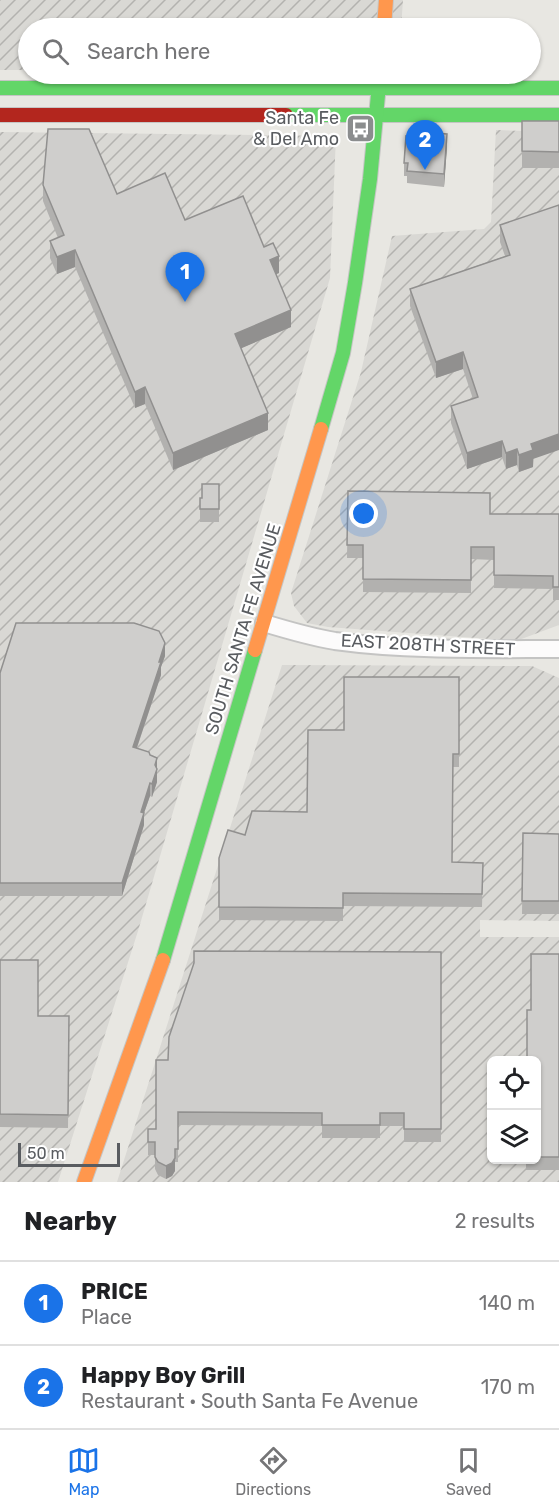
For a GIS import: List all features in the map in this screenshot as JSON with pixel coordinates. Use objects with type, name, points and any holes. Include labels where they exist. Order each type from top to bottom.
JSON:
[{"type":"main road","points":[[385,18],[386,0]]},
{"type":"main road","name":"SOUTH SANTA FE AVENUE","points":[[84,1182],[166,950],[343,353],[368,202],[379,84]]},
{"type":"main road","points":[[0,88],[559,88]]},
{"type":"main road","points":[[0,115],[559,115]]},
{"type":"street","name":"EAST 208TH STREET","points":[[264,623],[333,641],[378,646],[559,649]]},
{"type":"shaded area","points":[[0,0],[403,0],[402,18],[18,18],[18,70],[0,70]]},
{"type":"shaded area","points":[[496,130],[559,132],[559,625],[516,641],[328,627],[307,623],[294,606],[291,593],[361,372],[392,236],[484,229],[491,222]]},
{"type":"shaded area","points":[[0,132],[336,136],[330,278],[138,931],[58,1182],[0,1182]]},
{"type":"shaded area","points":[[282,665],[532,666],[559,678],[559,921],[480,920],[480,937],[559,937],[559,1182],[117,1182]]},
{"type":"building","points":[[522,121],[559,121],[559,152],[522,151]]},
{"type":"building","points":[[48,129],[89,129],[117,194],[165,173],[185,220],[243,196],[264,247],[273,243],[279,256],[270,260],[291,310],[235,334],[268,413],[173,453],[145,387],[135,392],[75,250],[57,257],[50,241],[64,235],[43,185]]},
{"type":"building","points":[[411,131],[447,134],[444,174],[407,171],[408,163],[404,163],[406,136],[411,137]]},
{"type":"building","points":[[559,205],[559,434],[531,444],[533,450],[519,455],[517,449],[506,453],[502,441],[467,453],[451,406],[478,397],[463,352],[436,362],[410,289],[510,255],[500,225]]},
{"type":"building","points":[[202,484],[219,484],[219,509],[200,509]]},
{"type":"building","points":[[348,491],[490,493],[490,514],[559,514],[559,587],[553,587],[553,576],[494,575],[494,547],[471,547],[471,580],[363,579],[363,545],[347,545]]},
{"type":"building","points":[[16,623],[134,623],[159,631],[165,643],[133,747],[149,752],[157,758],[155,765],[157,769],[141,812],[144,813],[122,883],[0,883],[0,673]]},
{"type":"building","points":[[344,677],[459,677],[459,754],[453,754],[452,862],[483,863],[482,894],[343,893],[343,908],[219,907],[219,858],[228,830],[245,835],[252,811],[307,812],[308,730],[344,730]]},
{"type":"building","points":[[523,833],[559,834],[559,901],[522,901]]},
{"type":"building","points":[[194,951],[441,952],[441,1129],[404,1129],[404,1113],[380,1113],[380,1125],[322,1125],[322,1113],[178,1112],[178,1149],[175,1149],[175,1158],[166,1166],[158,1162],[155,1157],[155,1142],[148,1142],[148,1129],[156,1129],[156,1060],[168,1060],[169,1037],[194,963]]},
{"type":"building","points":[[531,954],[559,954],[559,1157],[541,1157],[541,1056],[527,1056],[527,1010],[531,1010]]},
{"type":"building","points":[[0,960],[38,960],[38,1016],[69,1016],[68,1115],[0,1114]]},
{"type":"traffic: fast","points":[[321,429],[343,353],[355,283],[370,179],[379,84]]},
{"type":"traffic: fast","points":[[0,88],[559,88]]},
{"type":"traffic: fast","points":[[286,115],[559,115]]},
{"type":"traffic: fast","points":[[163,960],[255,650]]},
{"type":"traffic: slow","points":[[385,18],[386,0]]},
{"type":"traffic: slow","points":[[255,650],[321,429]]},
{"type":"traffic: slow","points":[[84,1182],[163,960]]},
{"type":"traffic: jam","points":[[0,115],[286,115]]},
{"type":"place","name":"Santa Fe & Del Amo","points":[[360,128]]},
{"type":"place","name":"Happy Boy Grill","points":[[425,170]]},
{"type":"place","name":"PRICE","points":[[185,302]]}]
